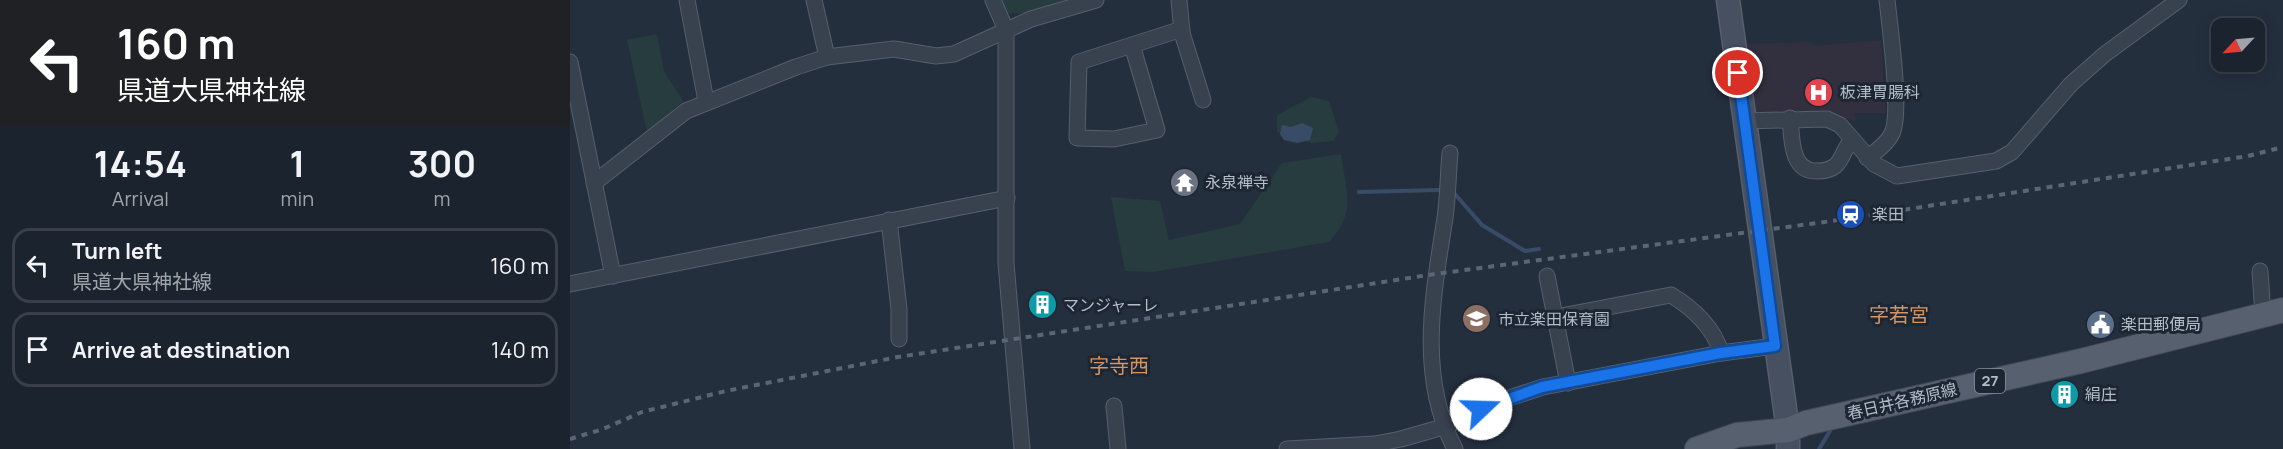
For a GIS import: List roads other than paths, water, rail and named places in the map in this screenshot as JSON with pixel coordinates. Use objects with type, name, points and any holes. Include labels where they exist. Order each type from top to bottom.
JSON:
[{"type":"main road","points":[[1728,0],[1788,439]]},
{"type":"main road","name":"春日井各務原線","points":[[1697,449],[1737,435],[1788,439],[1806,423],[2082,361],[2273,312]]},
{"type":"street","points":[[687,0],[706,101]]},
{"type":"street","points":[[813,0],[827,57]]},
{"type":"street","points":[[993,0],[1006,30],[1009,307],[1022,449]]},
{"type":"street","points":[[594,183],[686,111],[706,101],[827,57],[894,49],[946,55],[1031,19],[1096,0]]},
{"type":"street","points":[[1179,0],[1182,28],[1203,100]]},
{"type":"street","points":[[1868,158],[1882,146],[1894,127],[1895,108],[1887,0]]},
{"type":"street","points":[[1743,121],[1790,118],[1827,119],[1840,125],[1868,158],[1881,169],[1897,176],[1996,161],[2006,157],[2072,84],[2151,18],[2179,0]]},
{"type":"street","points":[[1132,45],[1157,130],[1114,139],[1077,138],[1079,62],[1182,28]]},
{"type":"street","points":[[570,62],[613,276]]},
{"type":"street","points":[[1790,118],[1796,157],[1802,167],[1812,171],[1835,166],[1844,147],[1853,140]]},
{"type":"street","points":[[1450,153],[1445,216],[1430,324],[1430,350],[1443,427],[1455,449]]},
{"type":"street","points":[[570,284],[1007,198]]},
{"type":"street","points":[[889,220],[899,309],[899,339]]},
{"type":"street","points":[[2260,271],[2273,312]]},
{"type":"street","points":[[1547,276],[1569,382]]},
{"type":"street","points":[[1556,317],[1671,295],[1684,303],[1716,336],[1721,353]]},
{"type":"street","points":[[1287,449],[1375,444],[1443,427],[1497,402],[1542,387],[1721,353],[1775,346]]},
{"type":"street","points":[[1114,406],[1118,449]]},
{"type":"water","points":[[1302,123],[1313,128],[1310,140],[1297,143],[1284,140],[1280,134],[1282,125],[1291,127]]},
{"type":"waterway","points":[[1359,192],[1439,190]]},
{"type":"waterway","points":[[1454,193],[1482,225],[1525,251],[1539,249]]},
{"type":"waterway","points":[[1819,449],[1830,431]]},
{"type":"railway","points":[[570,439],[603,429],[642,412],[726,391],[898,357],[1435,274],[1832,221],[2248,156],[2283,147]]},
{"type":"place","name":"板津胃腸科","points":[[1819,92]]},
{"type":"place","name":"永泉禅寺","points":[[1184,182]]},
{"type":"place","name":"楽田","points":[[1851,214]]},
{"type":"place","name":"マンジャーレ","points":[[1042,305]]},
{"type":"place","name":"市立楽田保育園","points":[[1477,319]]},
{"type":"place","name":"楽田郵便局","points":[[2100,324]]},
{"type":"place","name":"絹庄","points":[[2064,394]]},
{"type":"district","name":"字若宮","points":[[1899,315]]},
{"type":"district","name":"字寺西","points":[[1119,366]]}]
